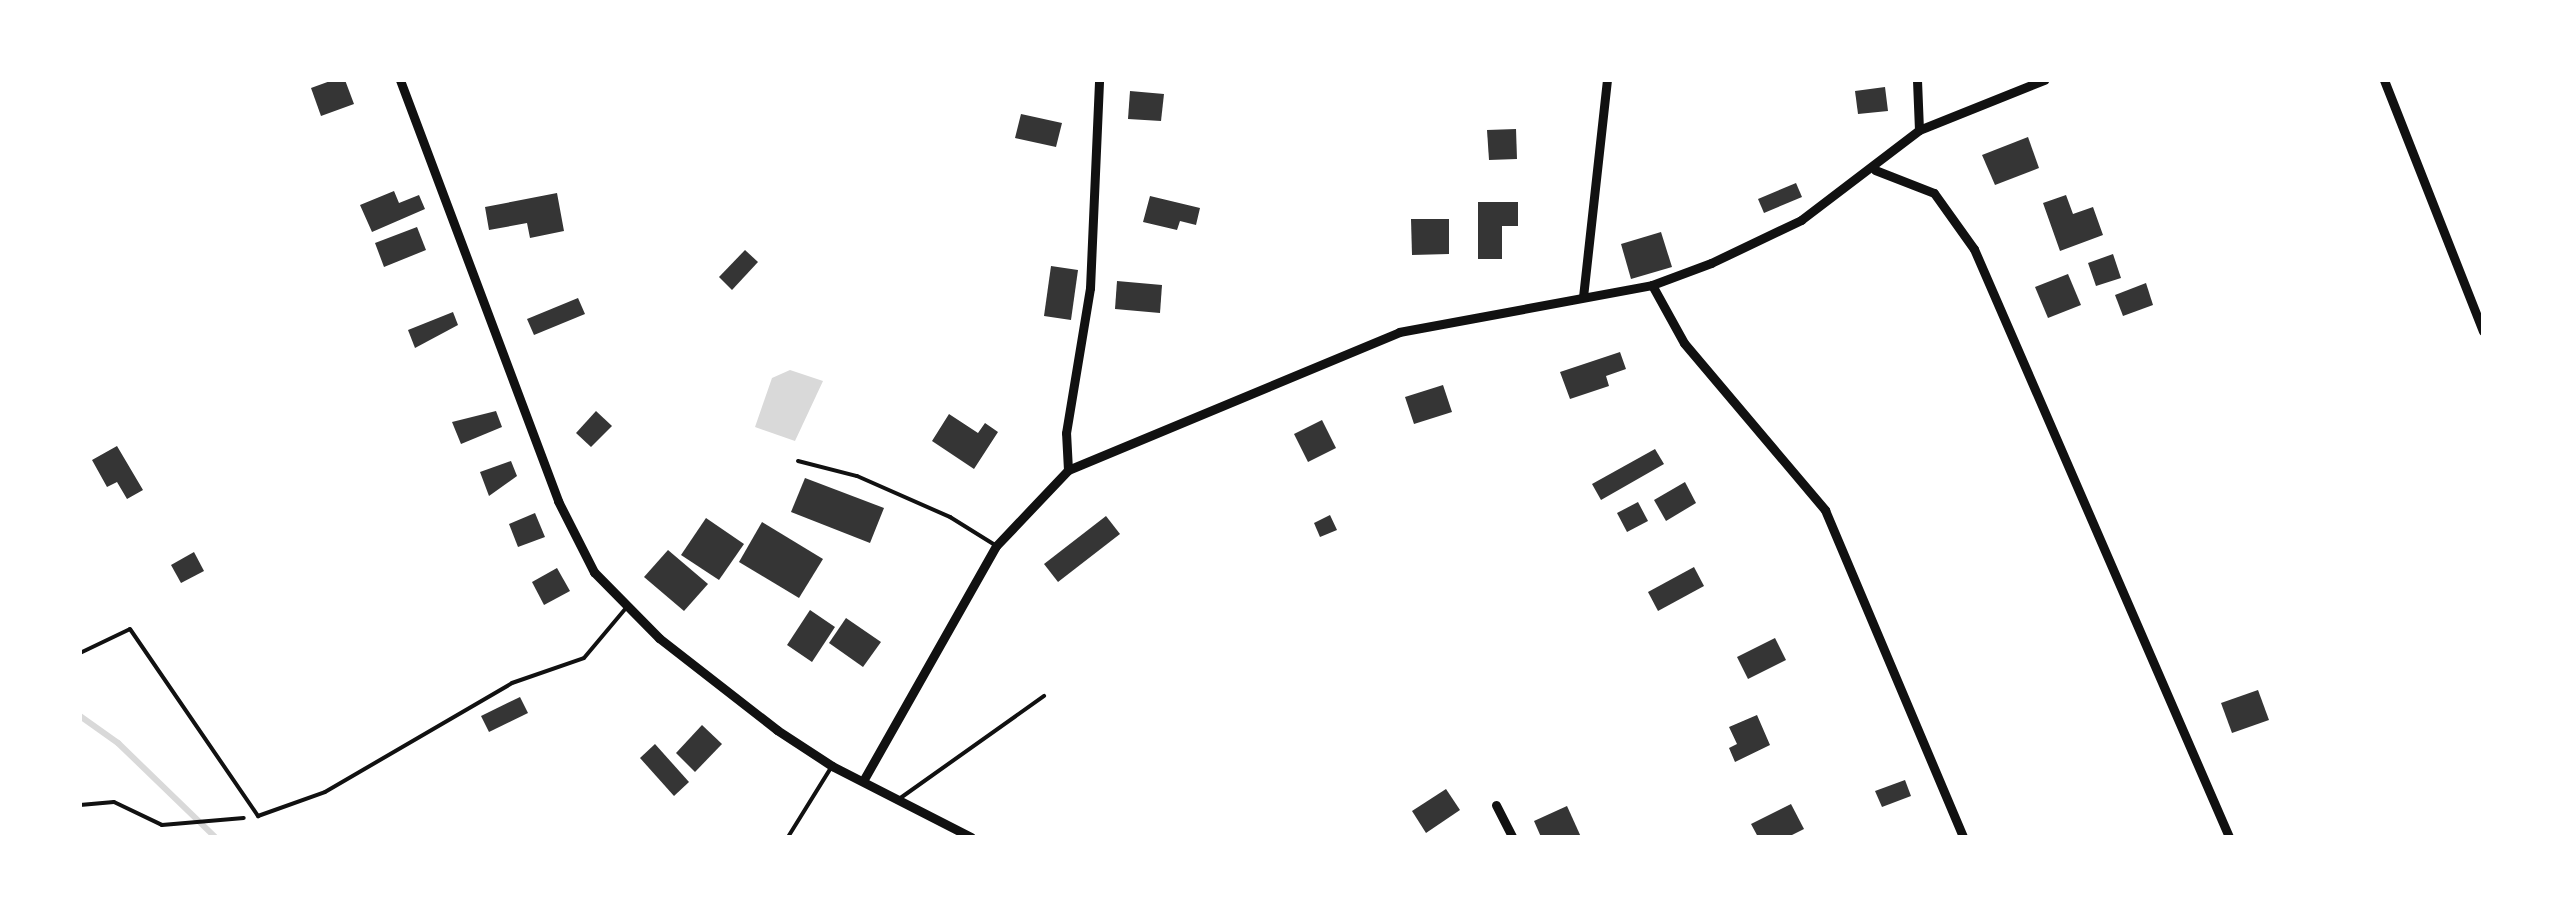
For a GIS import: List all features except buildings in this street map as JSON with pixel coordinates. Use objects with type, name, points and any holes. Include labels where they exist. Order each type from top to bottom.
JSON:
[{"type":"street","points":[[400,80],[558,502],[594,572],[626,608],[737,700],[832,766],[972,837]]},
{"type":"street","points":[[1068,470],[1066,434],[1090,288],[1099,80]]},
{"type":"street","points":[[1584,298],[1607,80]]},
{"type":"street","points":[[1917,80],[1919,130]]},
{"type":"street","points":[[863,781],[996,546],[1068,470],[1399,332],[1652,284],[1762,241],[1875,170],[1919,130],[2044,80]]},
{"type":"street","points":[[2384,80],[2483,331]]},
{"type":"street","points":[[1875,170],[1934,193],[1974,249],[2229,837]]},
{"type":"street","points":[[1652,284],[1684,344],[1825,510],[1963,837]]},
{"type":"street","points":[[1496,805],[1512,837]]},
{"type":"lane","points":[[798,461],[857,476],[950,516],[996,546]]},
{"type":"lane","points":[[80,653],[130,629],[258,816],[325,792],[512,683],[584,658],[626,608]]},
{"type":"lane","points":[[900,800],[1044,696]]},
{"type":"lane","points":[[788,837],[832,766]]},
{"type":"path","points":[[80,804],[114,802],[162,825],[258,816]]},
{"type":"shaded area","points":[[790,370],[823,381],[795,441],[755,427],[772,378]]},
{"type":"waterway","points":[[80,716],[118,743],[215,837]]}]
